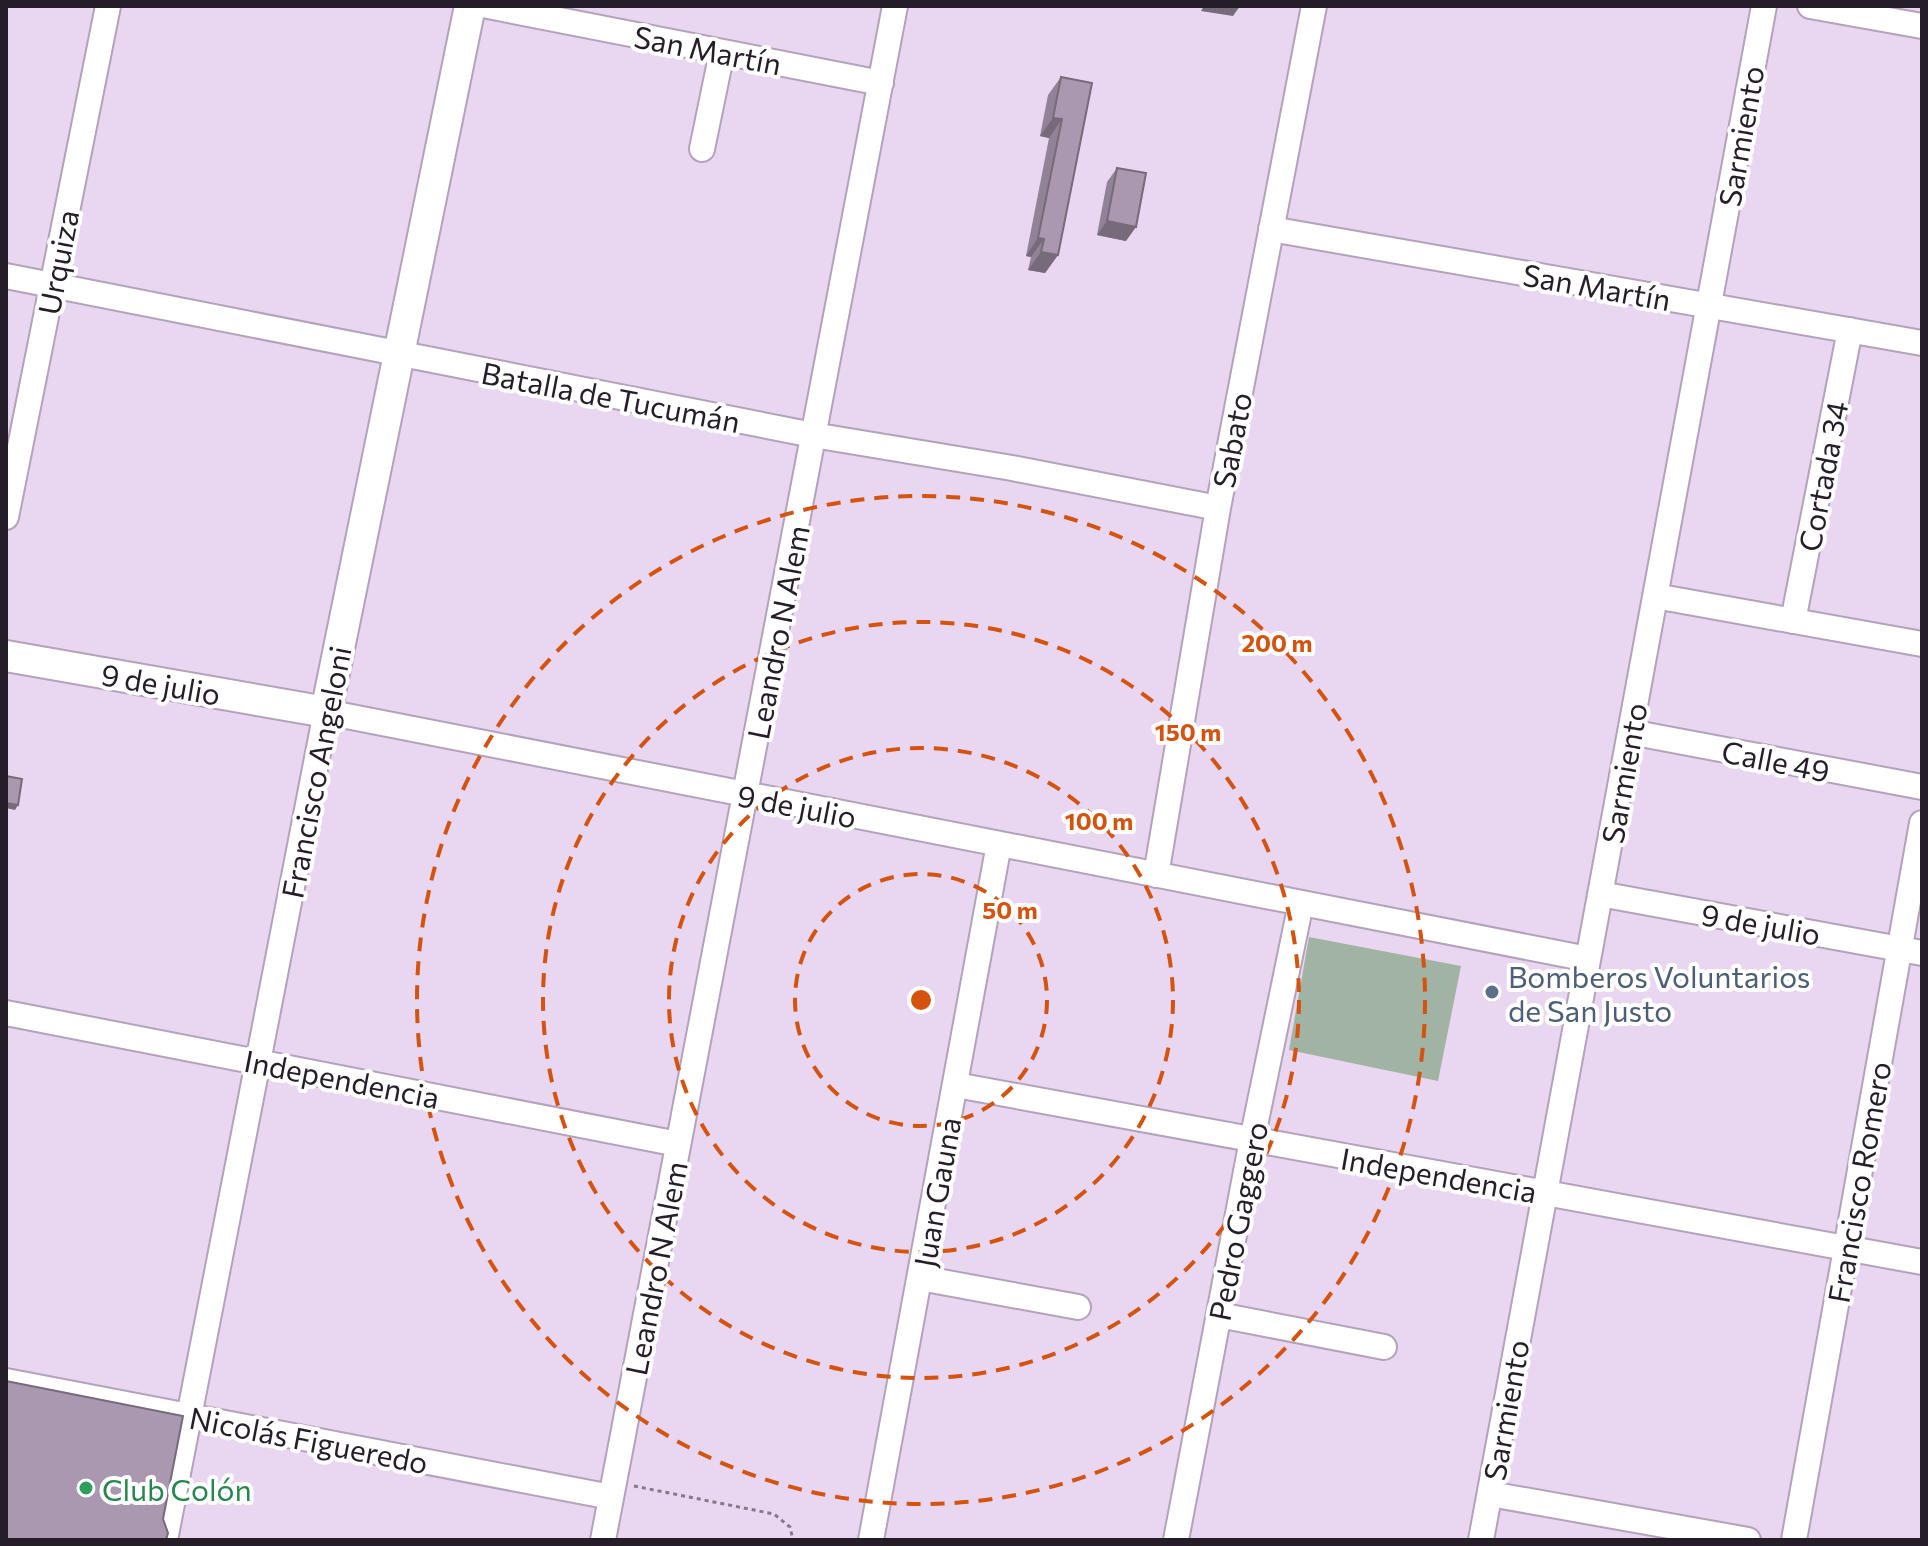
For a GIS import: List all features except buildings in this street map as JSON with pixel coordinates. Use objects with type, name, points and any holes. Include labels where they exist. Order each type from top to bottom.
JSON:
[{"type":"main road","name":"Francisco Angeloni","points":[[326,712],[470,6]]},
{"type":"main road","name":"9 de julio","points":[[6,656],[326,712]]},
{"type":"street","name":"Urquiza","points":[[6,517],[108,6]]},
{"type":"street","name":"San Martín","points":[[488,6],[881,83]]},
{"type":"street","name":"Leandro N Alem","points":[[603,1540],[895,6]]},
{"type":"street","name":"Sabato","points":[[1156,875],[1218,508],[1314,6]]},
{"type":"street","name":"Sarmiento","points":[[1481,1540],[1764,6]]},
{"type":"street","points":[[1810,6],[1922,26]]},
{"type":"street","points":[[702,149],[722,52]]},
{"type":"street","name":"San Martín","points":[[1271,229],[1922,343]]},
{"type":"street","name":"Batalla de Tucumán","points":[[6,276],[813,435],[1012,468],[1218,508]]},
{"type":"street","name":"Cortada 34","points":[[1793,621],[1850,330]]},
{"type":"street","points":[[1655,596],[1922,644]]},
{"type":"street","name":"9 de julio","points":[[326,712],[1588,959]]},
{"type":"street","name":"Francisco Angeloni","points":[[165,1540],[326,712]]},
{"type":"street","name":"Calle 49","points":[[1630,732],[1922,787]]},
{"type":"street","name":"Francisco Romero","points":[[1794,1540],[1846,1248],[1911,951],[1922,823]]},
{"type":"street","name":"Juan Gauna","points":[[871,1540],[999,844]]},
{"type":"street","name":"9 de julio","points":[[1600,894],[1911,951]]},
{"type":"street","name":"Pedro Gaggero","points":[[1176,1540],[1252,1140],[1301,903]]},
{"type":"street","name":"Independencia","points":[[6,1013],[678,1144]]},
{"type":"street","name":"Independencia","points":[[956,1085],[1922,1262]]},
{"type":"street","points":[[920,1278],[1078,1307]]},
{"type":"street","points":[[1219,1315],[1384,1347]]},
{"type":"street","name":"Nicolás Figueredo","points":[[6,1381],[612,1490]]},
{"type":"street","points":[[1490,1494],[1748,1540]]},
{"type":"path","points":[[612,1490],[774,1514],[790,1527],[793,1540]]},
{"type":"green space","points":[[1309,937],[1461,966],[1438,1081],[1289,1050]]},
{"type":"place","name":"Bomberos Voluntarios de San Justo","points":[[1492,992]]},
{"type":"place","name":"Club Colón","points":[[86,1488]]}]
